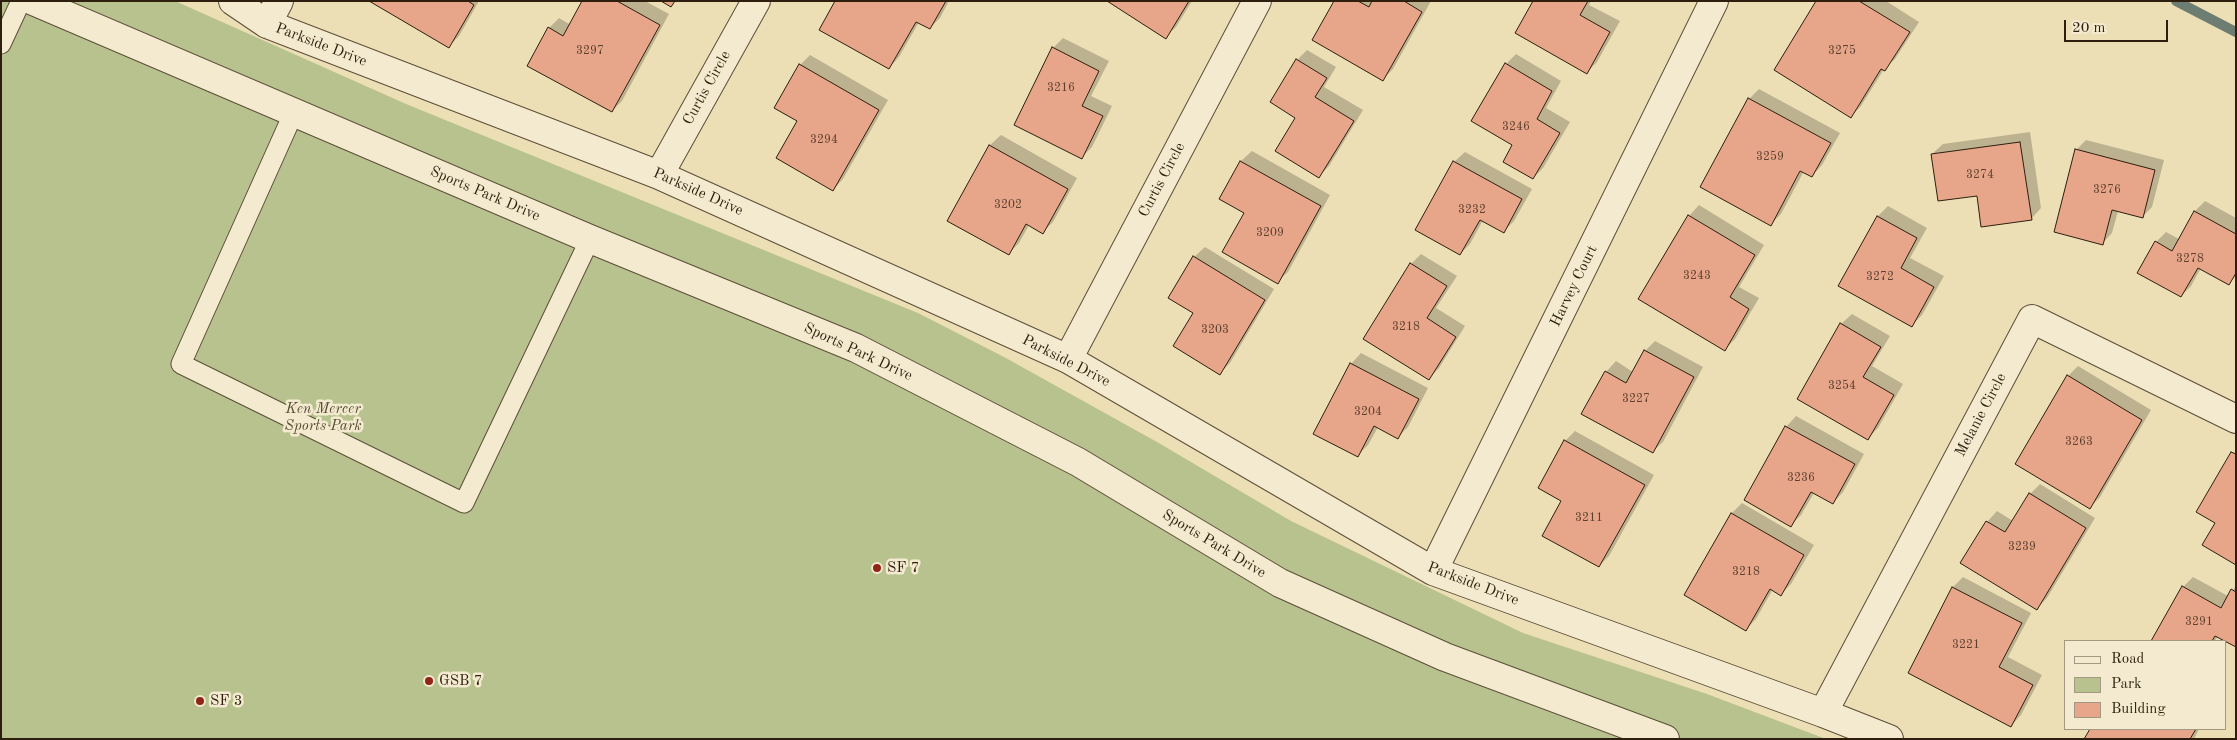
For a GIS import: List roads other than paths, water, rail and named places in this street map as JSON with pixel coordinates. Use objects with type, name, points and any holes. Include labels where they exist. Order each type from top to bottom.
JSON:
[{"type":"street","name":"Sports Park Drive","points":[[33,1],[590,239],[856,348],[1078,462],[1280,583],[1445,657],[1664,739]]},
{"type":"street","name":"Parkside Drive","points":[[233,1],[273,13],[659,174],[1068,359],[1433,571],[1823,713],[1889,739]]},
{"type":"street","name":"Curtis Circle","points":[[659,174],[756,1]]},
{"type":"street","name":"Curtis Circle","points":[[1068,359],[1257,1]]},
{"type":"street","name":"Harvey Court","points":[[1433,571],[1714,1]]},
{"type":"street","name":"Melanie Circle","points":[[1823,713],[2032,319],[2236,419]]},
{"type":"lane","points":[[1,44],[21,1]]},
{"type":"lane","points":[[294,112],[181,364],[464,503],[590,239]]},
{"type":"waterway","points":[[2176,1],[2236,32]]},
{"type":"place","name":"SF 7","points":[[877,568]]},
{"type":"place","name":"GSB 7","points":[[429,681]]},
{"type":"place","name":"SF 3","points":[[200,701]]},
{"type":"park label","name":"Ken Mercer Sports Park","points":[[323,418]]}]
